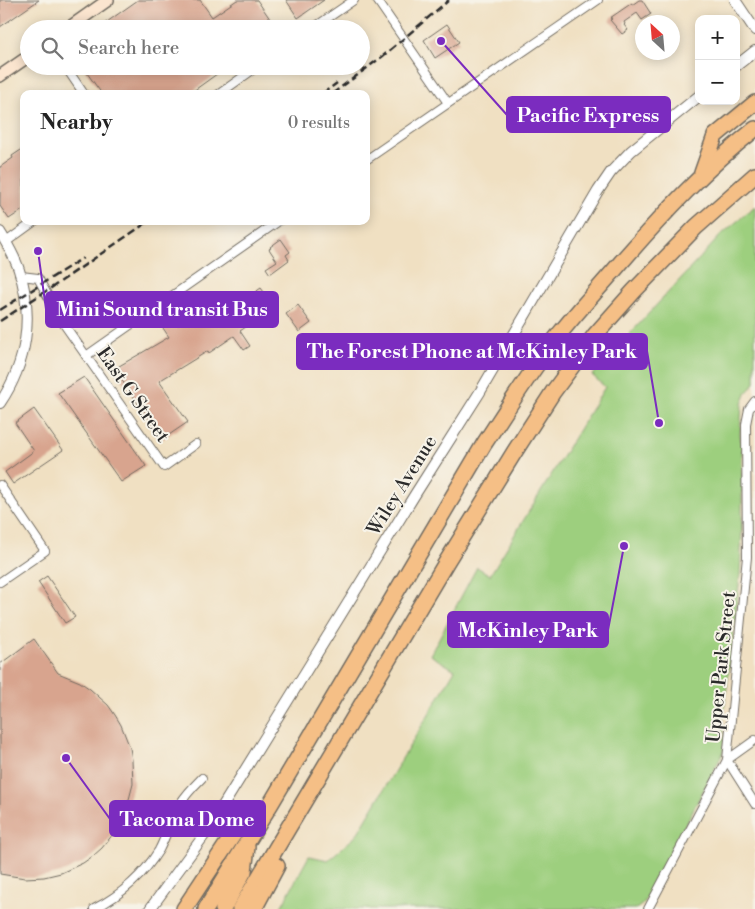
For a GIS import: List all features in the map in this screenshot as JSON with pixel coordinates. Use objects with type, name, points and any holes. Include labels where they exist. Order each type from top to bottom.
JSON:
[{"type":"highway","points":[[700,176],[715,136],[755,103]]},
{"type":"highway","points":[[206,909],[270,805],[484,444],[521,386],[561,332],[653,226],[700,176],[755,130]]},
{"type":"highway","points":[[240,909],[446,561],[548,399],[595,335],[634,291],[696,226],[755,176]]},
{"type":"highway","points":[[254,909],[446,561]]},
{"type":"highway","points":[[184,909],[237,830],[270,805]]},
{"type":"highway","points":[[223,909],[244,871],[247,843]]},
{"type":"main road","points":[[80,20],[108,0]]},
{"type":"main road","points":[[0,76],[20,62]]},
{"type":"street","points":[[325,20],[354,0]]},
{"type":"street","points":[[377,0],[448,103]]},
{"type":"street","points":[[370,157],[598,0]]},
{"type":"street","points":[[735,0],[755,30]]},
{"type":"street","points":[[740,63],[755,51]]},
{"type":"street","points":[[71,75],[81,90]]},
{"type":"street","points":[[225,90],[245,75]]},
{"type":"street","name":"Wiley Avenue","points":[[150,909],[208,830],[480,392],[598,191],[631,151],[695,99]]},
{"type":"street","points":[[3,244],[29,225]]},
{"type":"street","points":[[86,356],[273,225]]},
{"type":"street","points":[[0,232],[3,244],[12,254],[21,276],[27,309],[25,344],[16,374],[0,403]]},
{"type":"street","name":"East G Street","points":[[21,276],[38,278],[61,320],[164,467],[196,444]]},
{"type":"street","name":"Upper Park Street","points":[[649,909],[727,760],[748,557],[746,424],[749,409],[755,401]]},
{"type":"street","points":[[0,485],[45,551],[0,582]]},
{"type":"street","points":[[755,740],[727,760],[755,804]]},
{"type":"street","points":[[94,909],[120,894],[144,870],[159,849],[179,804],[202,778]]},
{"type":"green space","points":[[755,206],[755,383],[747,392],[742,404],[740,434],[742,450],[742,526],[740,576],[723,720],[723,753],[644,903],[636,909],[280,909],[309,856],[328,860],[356,836],[455,670],[430,655],[477,567],[490,575],[605,387],[592,375],[722,234]]},
{"type":"building","points":[[0,0],[39,0],[0,27]]},
{"type":"building","points":[[138,0],[200,0],[212,17],[237,0],[257,0],[271,20],[110,20]]},
{"type":"building","points":[[286,0],[324,0],[298,18]]},
{"type":"building","points":[[642,0],[651,14],[638,15],[637,13],[624,22],[628,30],[622,34],[610,18],[632,3],[632,5]]},
{"type":"building","points":[[447,24],[459,42],[435,58],[424,40]]},
{"type":"building","points":[[88,75],[215,75],[195,90],[99,90]]},
{"type":"building","points":[[20,151],[20,212],[9,219],[0,206],[0,167],[13,158],[12,156]]},
{"type":"building","points":[[281,239],[290,252],[286,255],[289,260],[270,274],[266,268],[277,261],[269,249]]},
{"type":"building","points":[[261,288],[275,307],[240,331],[250,346],[244,350],[234,336],[209,353],[208,351],[159,381],[188,422],[163,439],[114,369],[169,337],[159,322],[171,315],[178,325],[196,315],[203,319],[208,316],[212,322]]},
{"type":"building","points":[[298,305],[311,323],[299,332],[286,314]]},
{"type":"building","points":[[84,377],[146,466],[121,482],[58,393]]},
{"type":"building","points":[[34,409],[63,450],[13,484],[5,472],[34,451],[15,423]]},
{"type":"building","points":[[47,576],[75,617],[65,623],[38,582]]},
{"type":"building","points":[[34,639],[58,673],[80,682],[90,689],[108,705],[115,715],[130,748],[133,784],[127,807],[117,829],[93,856],[61,873],[44,877],[25,878],[0,874],[0,664]]},
{"type":"railway","points":[[370,66],[449,0]]},
{"type":"railway","points":[[337,90],[358,75]]},
{"type":"railway","points":[[327,90],[337,83]]},
{"type":"railway","points":[[0,321],[143,225]]},
{"type":"railway","points":[[0,310],[83,258]]},
{"type":"place","name":"Pacific Express","points":[[441,41]]},
{"type":"place","name":"Mini Sound transit Bus","points":[[38,251]]},
{"type":"place","name":"The Forest Phone at McKinley Park","points":[[659,423]]},
{"type":"place","name":"McKinley Park","points":[[624,546]]},
{"type":"place","name":"Tacoma Dome","points":[[66,758]]}]
